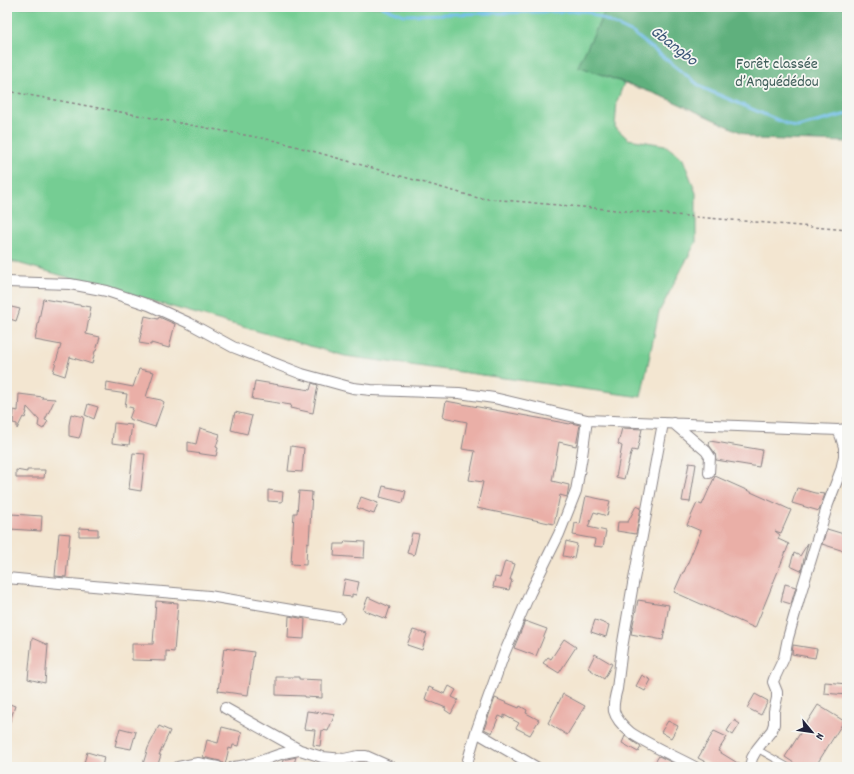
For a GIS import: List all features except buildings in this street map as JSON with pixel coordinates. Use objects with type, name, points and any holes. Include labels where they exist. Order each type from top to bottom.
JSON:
[{"type":"street","points":[[7,282],[70,284],[107,291],[155,308],[189,323],[233,347],[302,374],[353,388],[459,393],[494,398],[587,420],[842,430],[841,437],[844,447],[844,456],[841,470],[826,509],[788,638],[784,658],[773,682],[777,692],[774,710],[774,724],[772,730],[757,749],[752,758],[750,767]]},
{"type":"street","points":[[466,767],[476,732],[507,647],[530,593],[559,534],[576,491],[587,420]]},
{"type":"street","points":[[663,423],[629,608],[614,701],[614,712],[630,732],[695,767]]},
{"type":"street","points":[[674,423],[706,451],[710,458],[709,473]]},
{"type":"street","points":[[7,578],[209,596],[339,618]]},
{"type":"street","points":[[225,708],[300,750],[343,763],[358,756],[366,756],[391,767]]},
{"type":"street","points":[[476,732],[536,767]]},
{"type":"street","points":[[233,767],[240,767],[300,750]]},
{"type":"street","points":[[178,767],[198,763],[218,767]]},
{"type":"lane","points":[[757,749],[789,767]]},
{"type":"path","points":[[7,91],[277,141],[478,198],[847,230]]},
{"type":"green space","points":[[7,7],[607,7],[579,66],[624,83],[617,101],[615,127],[628,139],[665,145],[683,159],[696,193],[696,242],[659,312],[641,397],[345,356],[7,260]]},
{"type":"green space","name":"Forêt classée d’Anguédédou","points":[[607,7],[847,7],[847,142],[756,139],[664,97],[578,66]]},
{"type":"waterway","name":"Gbangbo","points":[[382,7],[404,15],[586,11],[633,33],[705,89],[794,127],[847,114]]}]
